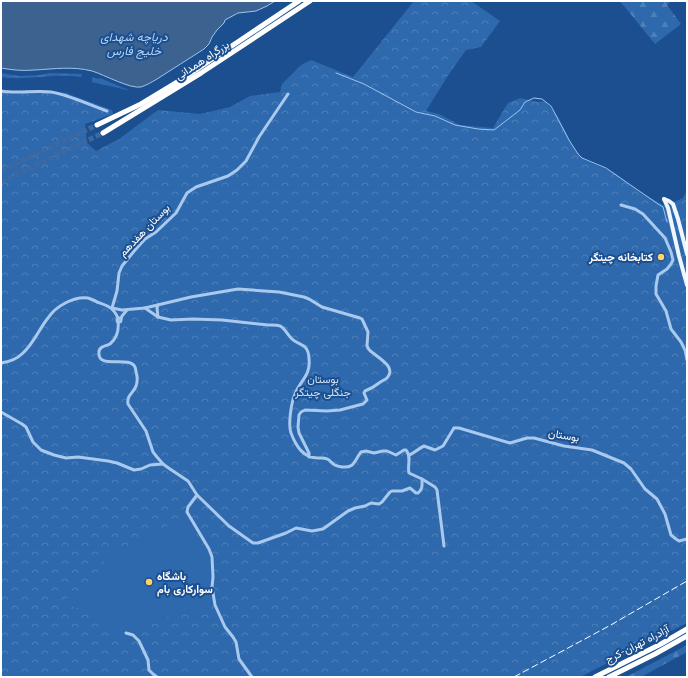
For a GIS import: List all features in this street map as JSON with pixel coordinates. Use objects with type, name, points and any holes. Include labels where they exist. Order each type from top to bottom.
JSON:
[{"type":"highway","name":"بزرگراه همدانی","points":[[98,125],[141,104],[178,82],[299,1]]},
{"type":"highway","name":"بزرگراه همدانی","points":[[103,134],[201,73],[310,1]]},
{"type":"highway","name":"آزادراه تهران-کرج","points":[[595,677],[661,644],[687,629]]},
{"type":"highway","points":[[609,677],[687,636]]},
{"type":"main road","points":[[687,254],[686,244],[673,204],[664,199],[668,208],[677,250],[687,285]]},
{"type":"main road","points":[[673,233],[674,228],[681,228]]},
{"type":"main road","points":[[682,268],[687,271]]},
{"type":"street","points":[[1,91],[14,93],[56,93],[71,97],[107,111]]},
{"type":"street","name":"بوستان هفدهم","points":[[112,308],[117,290],[119,273],[122,266],[135,250],[145,239],[162,227],[176,213],[188,193],[196,187],[228,176],[246,161],[259,137],[288,94]]},
{"type":"street","points":[[621,206],[635,209],[643,214],[664,238],[671,252],[673,260],[667,269],[658,275],[656,294],[666,312],[671,329],[685,350],[687,360]]},
{"type":"street","points":[[671,252],[677,250]]},
{"type":"street","points":[[672,258],[679,256]]},
{"type":"street","points":[[1,363],[8,362],[22,355],[31,345],[48,317],[53,312],[67,302],[80,298],[88,298],[112,308],[128,310],[145,308],[191,297],[238,289],[279,292],[304,297],[322,306],[338,312],[356,316],[362,320],[368,332],[367,346],[371,352],[384,361],[389,369],[388,378],[379,382],[375,387],[365,391],[364,393],[368,400],[363,404],[340,410],[328,411],[309,409],[304,410],[299,415],[299,433],[309,453],[309,457]]},
{"type":"street","points":[[158,304],[158,317]]},
{"type":"street","points":[[112,308],[116,312],[119,319],[118,332],[110,344],[101,348],[99,354],[104,361],[130,363],[135,368],[138,382],[135,390],[129,397],[128,404],[146,431],[153,452],[163,464],[188,481],[197,495],[229,526],[253,543],[258,543],[296,528],[312,530],[322,529],[348,511],[371,503],[379,504],[392,491],[402,491],[410,488],[418,493],[422,487],[422,479]]},
{"type":"street","points":[[145,308],[158,317],[171,320],[222,320],[281,326],[291,337],[306,348],[309,355],[309,369],[295,393],[292,405],[290,430],[291,435],[301,451],[309,457],[325,458],[335,466],[349,468],[361,452],[366,451],[374,453],[388,450],[396,455],[406,450],[409,455],[409,473],[422,479],[437,490],[444,546]]},
{"type":"street","points":[[119,319],[128,310]]},
{"type":"street","points":[[1,412],[26,427],[33,442],[41,450],[54,456],[66,458],[78,457],[108,461],[134,470],[150,465],[163,464]]},
{"type":"street","name":"بوستان","points":[[409,455],[424,446],[435,450],[443,446],[454,428],[459,428],[510,443],[527,438],[534,438],[564,446],[592,450],[624,463],[632,469],[645,489],[657,499],[662,507],[671,535],[679,541],[687,539]]},
{"type":"street","points":[[197,495],[188,507],[187,512],[209,549],[212,557],[212,587],[215,605],[225,627],[236,642],[240,659],[252,677]]},
{"type":"street","points":[[126,633],[133,635],[139,641],[148,660],[149,670],[157,677]]},
{"type":"green space","name":"بوستان جنگلی چیتگر","points":[[414,1],[471,1],[500,21],[481,47],[466,50],[426,111],[439,114],[460,125],[493,128],[508,103],[520,98],[538,102],[545,101],[557,115],[575,150],[585,160],[613,172],[640,192],[665,206],[683,198],[687,190],[687,623],[580,677],[1,677],[1,91],[44,90],[66,93],[112,110],[113,114],[85,124],[87,143],[96,151],[119,139],[158,110],[200,114],[230,107],[250,96],[280,92],[282,84],[301,65],[311,60],[353,77]]},
{"type":"green space","points":[[620,1],[671,1],[667,5],[681,24],[655,44]]},
{"type":"green space","points":[[1,73],[19,76],[50,73],[82,74],[81,77],[61,76],[11,78],[1,77]]},
{"type":"green space","points":[[92,77],[100,78],[131,91],[92,82]]},
{"type":"green space","name":"باشگاه سوارکاری بام","points":[[187,518],[206,551],[209,561],[212,605],[171,615],[136,632],[133,641],[120,633],[97,614],[63,605],[74,593],[83,590],[84,587],[103,567],[104,556],[111,548],[128,547],[181,519]]},
{"type":"green space","points":[[687,645],[687,652],[641,677],[626,677]]},
{"type":"water","name":"دریاچه شهدای خلیج فارس","points":[[1,1],[275,1],[256,11],[238,13],[225,20],[204,49],[151,82],[141,87],[136,87],[85,69],[63,68],[13,70],[1,68]]},
{"type":"waterway","points":[[336,73],[364,84],[416,112],[435,116],[455,125],[478,129],[494,130],[520,110],[525,102],[534,98],[542,99],[551,106],[569,140],[582,158],[606,168],[663,207],[667,222]]},
{"type":"tunnel","points":[[1,171],[97,125]]},
{"type":"tunnel","points":[[1,182],[103,133]]},
{"type":"railway","points":[[514,677],[609,626],[687,581]]},
{"type":"place","name":"کتابخانه چیتگر","points":[[661,257]]},
{"type":"place","name":"باشگاه سوارکاری بام","points":[[149,582]]}]
